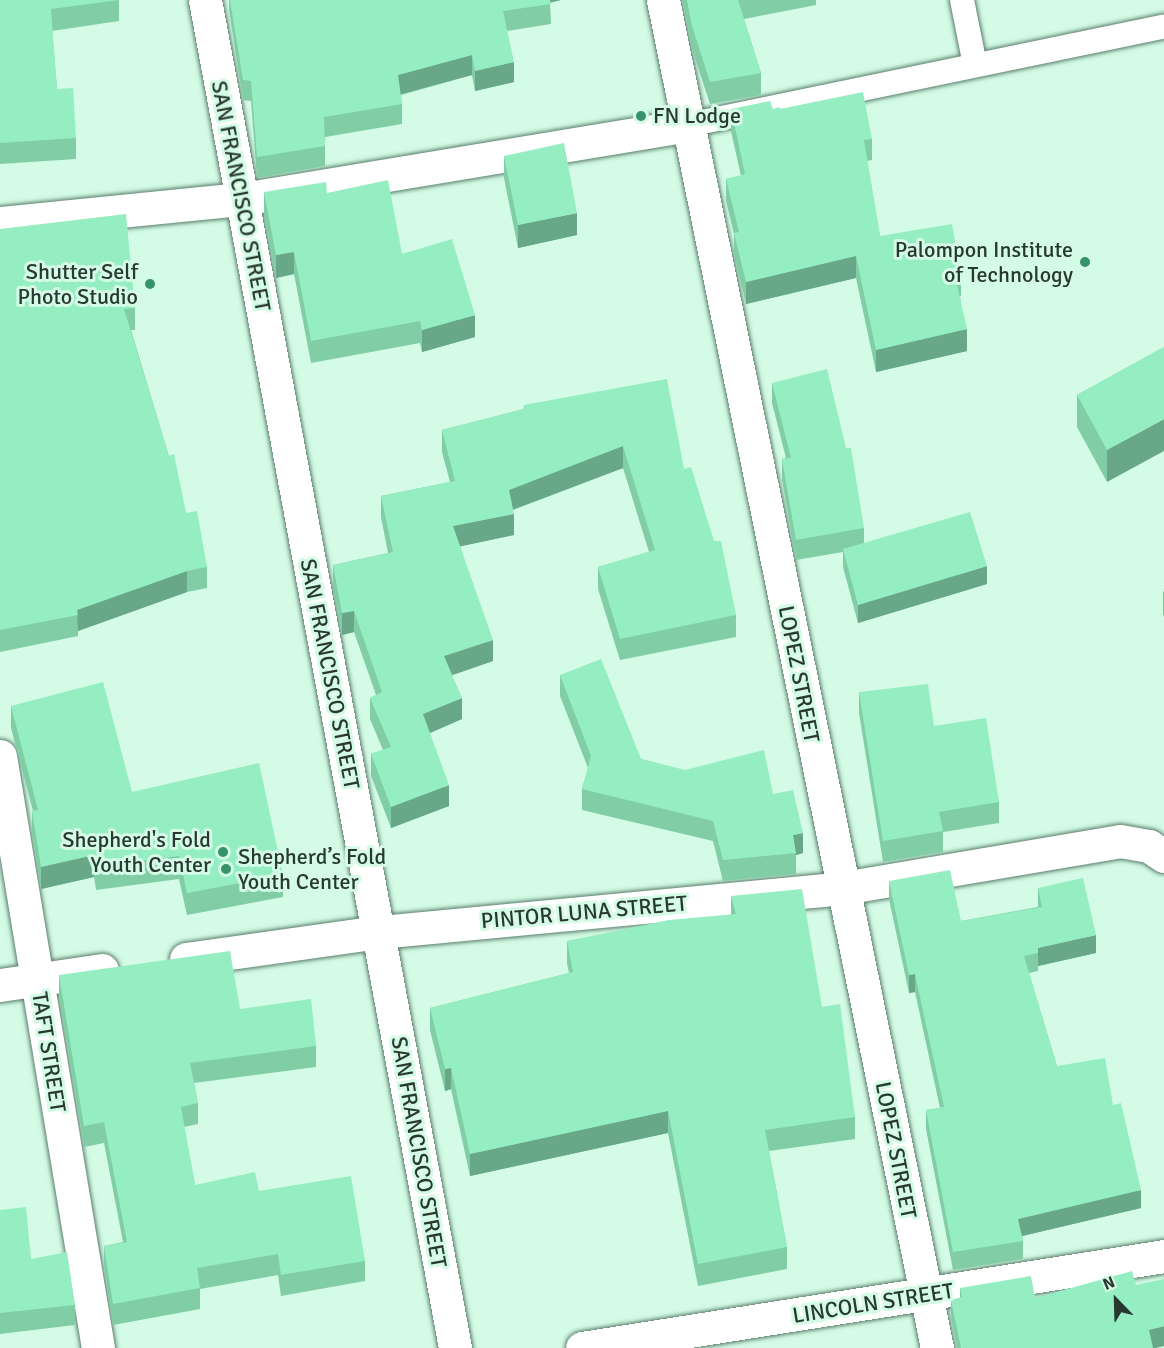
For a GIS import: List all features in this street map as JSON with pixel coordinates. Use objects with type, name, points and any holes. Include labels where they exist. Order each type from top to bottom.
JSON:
[{"type":"street","name":"SAN FRANCISCO STREET","points":[[205,0],[455,1348]]},
{"type":"street","name":"LOPEZ STREET","points":[[663,0],[937,1348]]},
{"type":"street","points":[[0,224],[242,199],[688,125]]},
{"type":"street","name":"TAFT STREET","points":[[0,756],[98,1348]]},
{"type":"street","name":"PINTOR LUNA STREET","points":[[0,985],[379,932],[843,888],[1120,841],[1149,846],[1164,856]]},
{"type":"street","name":"LINCOLN STREET","points":[[582,1348],[1164,1256]]},
{"type":"lane","points":[[962,0],[975,65]]},
{"type":"lane","points":[[688,125],[1164,26]]},
{"type":"building","points":[[0,0],[119,0],[51,9],[57,89],[73,88],[76,138],[0,143]]},
{"type":"building","points":[[230,0],[550,0],[551,4],[503,11],[514,62],[475,71],[472,55],[398,75],[402,104],[324,117],[325,146],[257,157],[251,81],[243,80]]},
{"type":"building","points":[[687,0],[738,0],[761,73],[710,82],[692,26]]},
{"type":"building","points":[[863,92],[872,139],[864,140],[880,236],[952,224],[961,275],[955,276],[967,329],[876,350],[856,256],[746,282],[734,233],[739,232],[726,179],[745,174],[731,109],[770,101],[773,109],[780,107],[780,109]]},
{"type":"building","points":[[564,143],[577,213],[518,225],[504,156]]},
{"type":"building","points":[[388,180],[402,254],[452,239],[475,315],[422,330],[420,321],[311,341],[294,252],[276,255],[264,192],[326,182],[327,193]]},
{"type":"building","points":[[126,214],[135,308],[124,309],[169,456],[174,454],[186,513],[197,511],[207,567],[187,571],[77,610],[78,615],[0,630],[0,229]]},
{"type":"building","points":[[1164,347],[1164,419],[1107,450],[1077,395]]},
{"type":"building","points":[[827,369],[846,448],[851,448],[864,528],[796,540],[782,459],[791,458],[772,383]]},
{"type":"building","points":[[667,379],[684,469],[691,467],[714,541],[721,541],[736,615],[620,639],[598,567],[655,550],[623,446],[509,490],[514,514],[453,526],[493,640],[444,656],[462,698],[423,714],[449,785],[391,807],[371,754],[391,747],[370,698],[382,692],[354,611],[342,613],[333,565],[393,552],[381,496],[455,481],[442,430],[525,409],[524,405]]},
{"type":"building","points":[[970,512],[987,566],[858,605],[843,549]]},
{"type":"building","points":[[601,659],[641,759],[685,770],[764,750],[773,794],[793,790],[803,833],[793,835],[796,853],[723,860],[713,821],[582,789],[591,756],[560,675]]},
{"type":"building","points":[[103,682],[132,792],[259,763],[283,875],[187,893],[179,856],[96,867],[94,855],[41,867],[32,811],[38,810],[11,706]]},
{"type":"building","points":[[928,684],[934,726],[986,718],[999,802],[939,812],[943,831],[883,841],[859,692]]},
{"type":"building","points":[[950,870],[961,921],[1042,907],[1038,888],[1083,878],[1096,935],[1038,948],[1038,953],[1024,956],[1057,1066],[1105,1058],[1113,1105],[1121,1103],[1141,1190],[1018,1219],[1023,1241],[953,1252],[926,1110],[944,1107],[915,974],[909,975],[889,881]]},
{"type":"building","points":[[802,889],[822,1007],[840,1004],[855,1117],[765,1130],[787,1247],[698,1264],[668,1111],[470,1154],[451,1068],[445,1069],[430,1008],[573,972],[567,941],[669,920],[736,914],[731,896]]},
{"type":"building","points":[[230,951],[240,1009],[311,999],[316,1046],[190,1063],[198,1103],[181,1107],[195,1185],[255,1172],[259,1191],[351,1176],[365,1261],[281,1275],[278,1254],[197,1268],[200,1288],[113,1304],[104,1246],[127,1242],[104,1122],[84,1126],[59,975]]},
{"type":"building","points":[[26,1207],[31,1259],[67,1252],[75,1305],[0,1313],[0,1210]]},
{"type":"building","points":[[1132,1271],[1136,1285],[1164,1279],[1164,1326],[1149,1330],[1153,1348],[961,1348],[951,1300],[962,1297],[960,1288],[1031,1276],[1035,1298]]},
{"type":"place","name":"FN Lodge","points":[[641,116]]},
{"type":"place","name":"Palompon Institute of Technology","points":[[1085,262]]},
{"type":"place","name":"Shutter Self Photo Studio","points":[[150,284]]},
{"type":"place","name":"Shepherd's Fold Youth Center","points":[[223,852]]},
{"type":"place","name":"Shepherd’s Fold Youth Center","points":[[226,869]]}]
